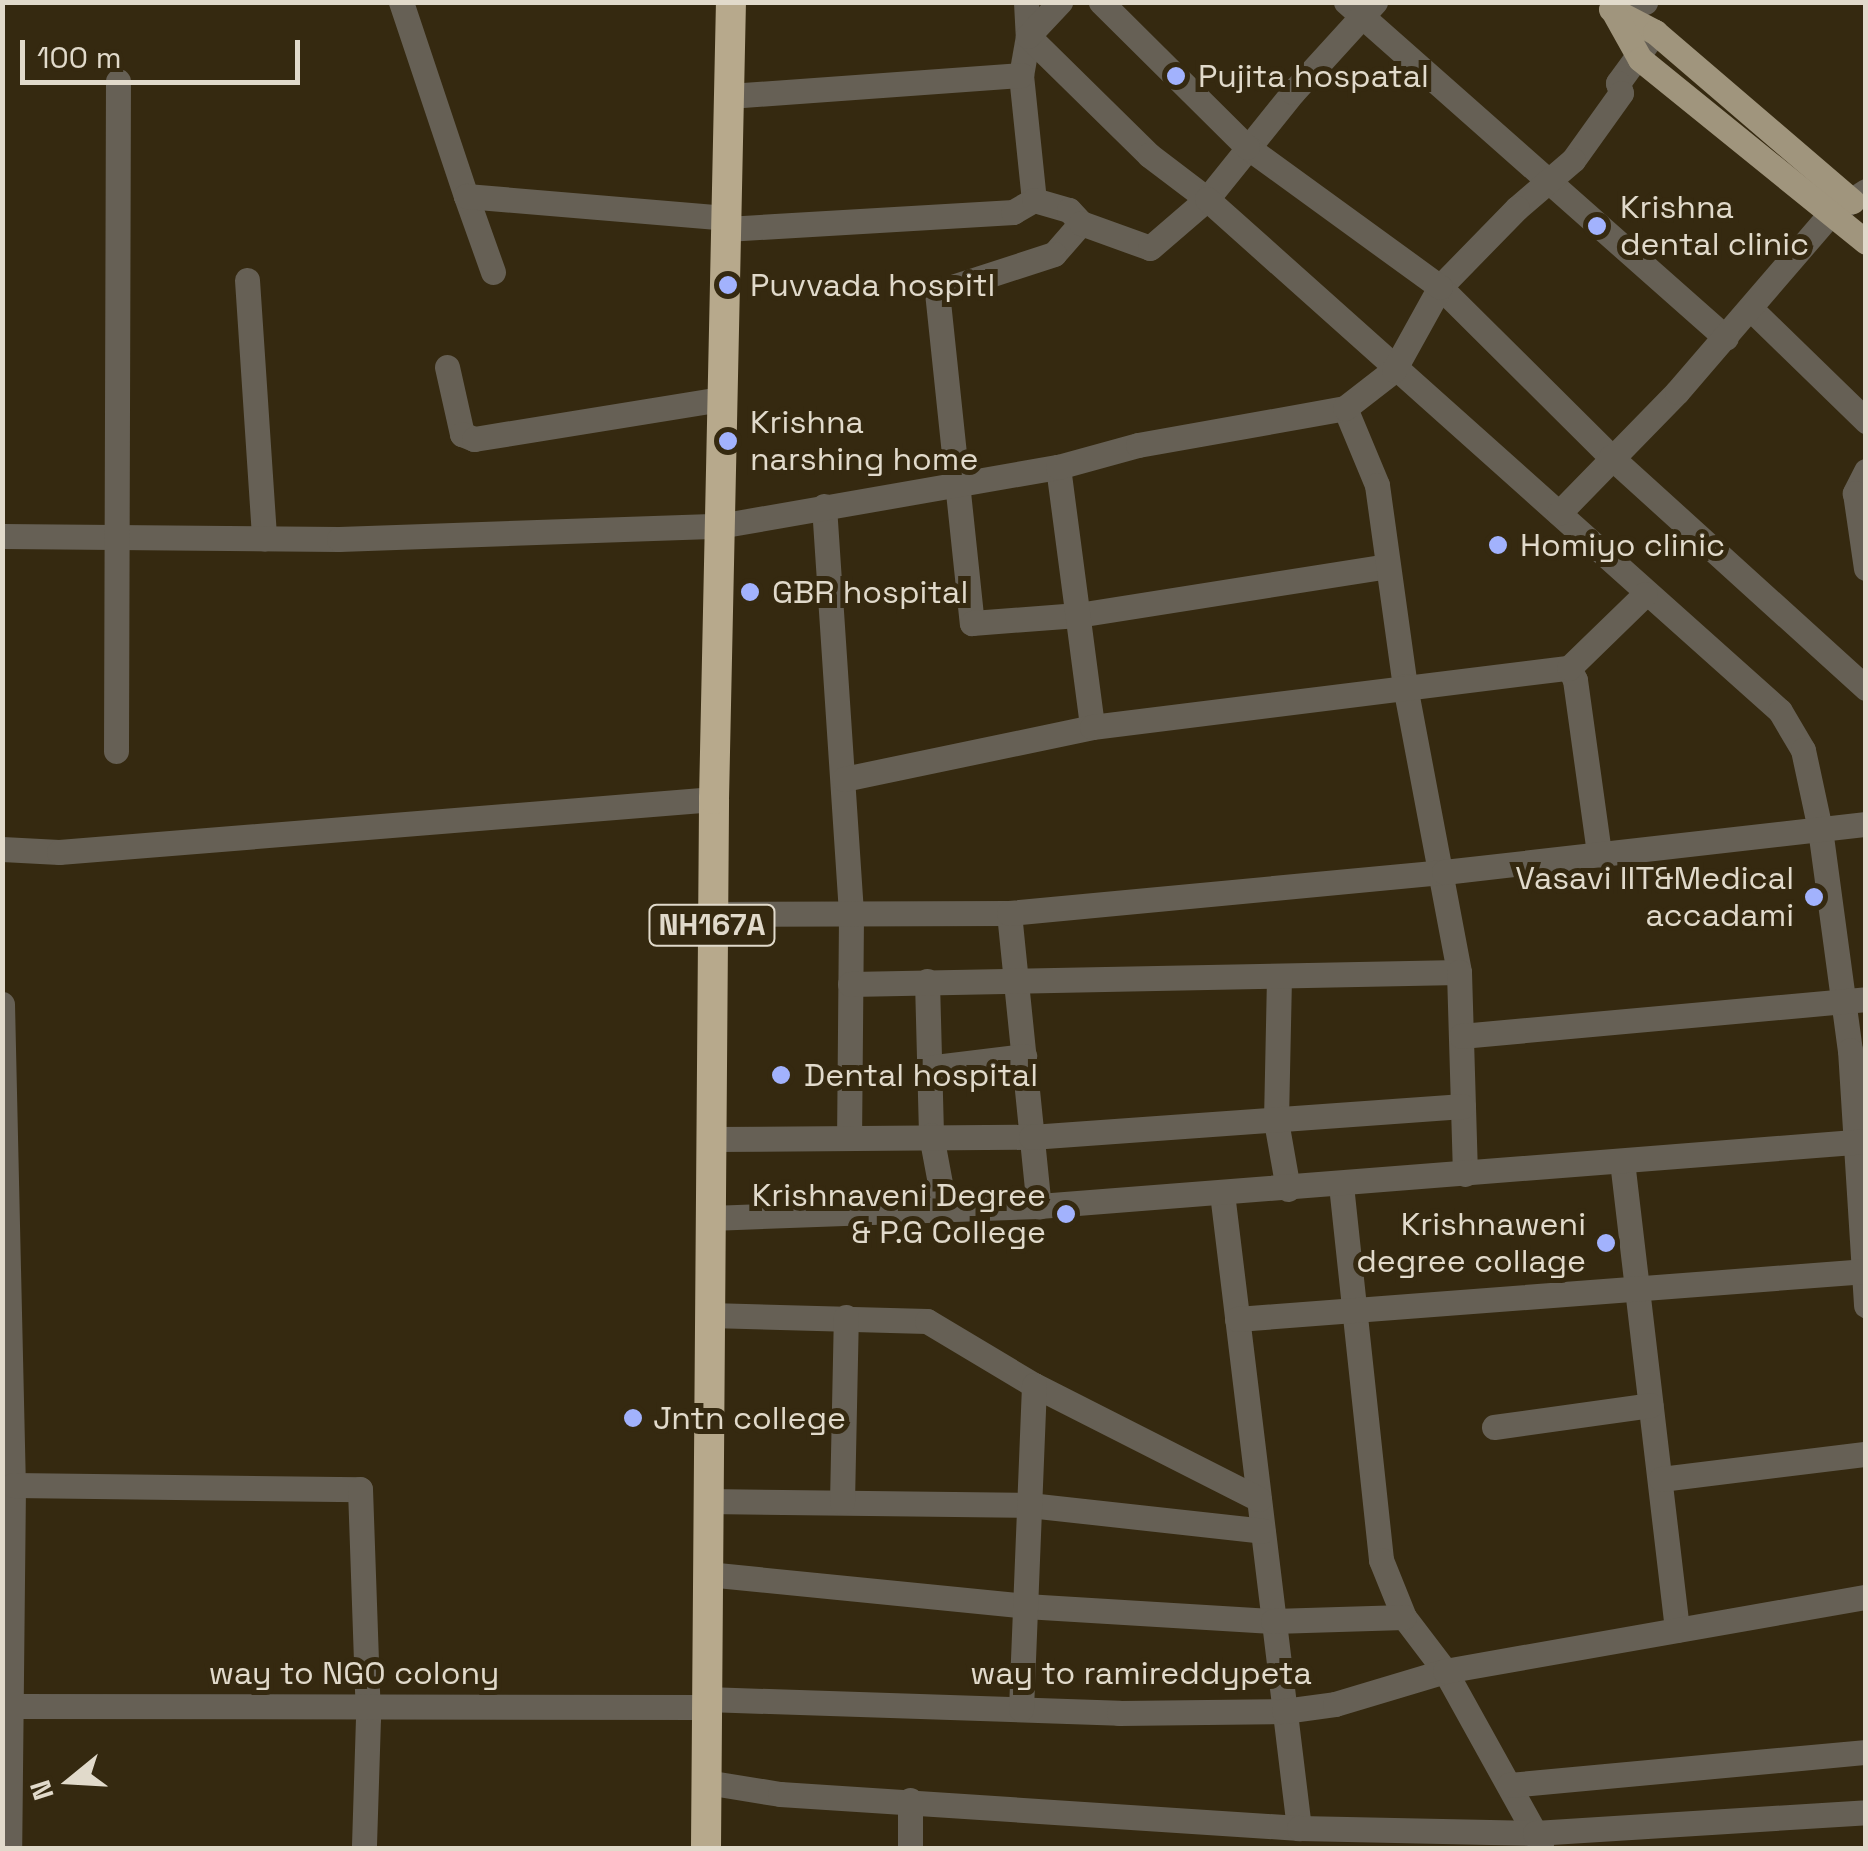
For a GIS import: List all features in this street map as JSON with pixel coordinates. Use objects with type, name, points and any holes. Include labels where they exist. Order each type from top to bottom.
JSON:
[{"type":"highway","name":"NH167A","points":[[706,1848],[712,914],[731,2]]},
{"type":"main road","points":[[1608,6],[1654,32],[1859,196]]},
{"type":"main road","points":[[1608,6],[1640,59],[1866,242]]},
{"type":"street","points":[[401,2],[493,272]]},
{"type":"street","points":[[1026,2],[1028,36],[1021,75],[1034,200]]},
{"type":"street","points":[[1028,36],[1060,2]]},
{"type":"street","points":[[1101,2],[1247,147],[1440,287],[1611,457],[1866,688]]},
{"type":"street","points":[[1608,6],[1645,2]]},
{"type":"street","points":[[466,196],[726,223],[1012,212],[1034,200],[1069,210],[1082,223],[1150,248],[1207,199],[1361,7],[1547,182],[1726,338]]},
{"type":"street","points":[[2,536],[264,538],[719,526],[1058,467],[1138,444],[1345,408],[1394,370],[1440,287],[1573,160],[1620,94],[1618,83],[1640,59],[1654,32]]},
{"type":"street","points":[[1028,36],[1149,155],[1207,199],[1645,594],[1780,710],[1803,750],[1854,1001],[1866,1305]]},
{"type":"street","points":[[729,96],[1021,75]]},
{"type":"street","points":[[116,751],[118,81]]},
{"type":"street","points":[[1558,513],[1726,338],[1829,215],[1859,196]]},
{"type":"street","points":[[1082,223],[1054,254],[938,292],[972,623],[1078,615],[1387,566]]},
{"type":"street","points":[[247,280],[264,538]]},
{"type":"street","points":[[1752,309],[1866,421]]},
{"type":"street","points":[[447,367],[462,434],[474,439],[722,399]]},
{"type":"street","points":[[1345,408],[1377,485],[1405,686],[1444,872],[1459,972],[1465,1174]]},
{"type":"street","points":[[1058,467],[1092,727]]},
{"type":"street","points":[[1866,471],[1855,493],[1866,568]]},
{"type":"street","points":[[824,506],[851,916],[850,1138]]},
{"type":"street","points":[[844,779],[1092,727],[1569,668],[1645,594]]},
{"type":"street","points":[[1569,668],[1574,680],[1599,854]]},
{"type":"street","points":[[2,849],[59,852],[714,799]]},
{"type":"street","points":[[712,914],[1009,914],[1444,872],[1866,824]]},
{"type":"street","points":[[1009,914],[1039,1206]]},
{"type":"street","points":[[850,984],[1459,972]]},
{"type":"street","points":[[1279,977],[1276,1121],[1288,1188]]},
{"type":"street","points":[[927,981],[931,1134],[946,1210]]},
{"type":"street","points":[[1461,1036],[1854,1001]]},
{"type":"street","points":[[2,1004],[7,1371],[13,1485],[6,1706],[9,1848]]},
{"type":"street","points":[[927,1068],[1024,1056]]},
{"type":"street","points":[[712,1139],[931,1134],[1031,1138],[1463,1106]]},
{"type":"street","points":[[710,1218],[1039,1206],[1862,1141]]},
{"type":"street","points":[[1622,1162],[1677,1630]]},
{"type":"street","points":[[1341,1185],[1375,1534],[1404,1616],[1445,1671],[1539,1841]]},
{"type":"street","points":[[1222,1193],[1299,1828]]},
{"type":"street","points":[[1237,1318],[1864,1271]]},
{"type":"street","points":[[709,1314],[928,1322],[1034,1385],[1258,1499]]},
{"type":"street","points":[[842,1502],[846,1317]]},
{"type":"street","points":[[1022,1709],[1034,1385]]},
{"type":"street","points":[[1494,1426],[1650,1404]]},
{"type":"street","points":[[1661,1479],[1866,1454]]},
{"type":"street","points":[[13,1485],[360,1488],[367,1706],[364,1848]]},
{"type":"street","points":[[706,1500],[1029,1505],[1262,1530]]},
{"type":"street","points":[[707,1574],[1026,1606],[1274,1621],[1404,1616]]},
{"type":"street","name":"way to ramireddypeta","points":[[706,1703],[1284,1712],[1335,1704],[1445,1671],[1866,1597]]},
{"type":"street","name":"way to NGO colony","points":[[6,1706],[706,1703]]},
{"type":"street","points":[[1508,1786],[1866,1752]]},
{"type":"street","points":[[706,1782],[780,1794],[1539,1841],[1866,1812]]},
{"type":"street","points":[[910,1800],[910,1848]]},
{"type":"place","name":"Pujita hospatal","points":[[1176,76]]},
{"type":"place","name":"Krishna dental clinic","points":[[1597,226]]},
{"type":"place","name":"Puvvada hospitl","points":[[728,285]]},
{"type":"place","name":"Krishna narshing home","points":[[728,441]]},
{"type":"place","name":"Homiyo clinic","points":[[1498,545]]},
{"type":"place","name":"GBR hospital","points":[[750,592]]},
{"type":"place","name":"Vasavi IIT&Medical accadami","points":[[1814,897]]},
{"type":"place","name":"Dental hospital","points":[[781,1075]]},
{"type":"place","name":"Krishnaveni Degree & P.G College","points":[[1066,1214]]},
{"type":"place","name":"Krishnaweni degree collage","points":[[1606,1243]]},
{"type":"place","name":"Jntn college","points":[[633,1418]]}]
